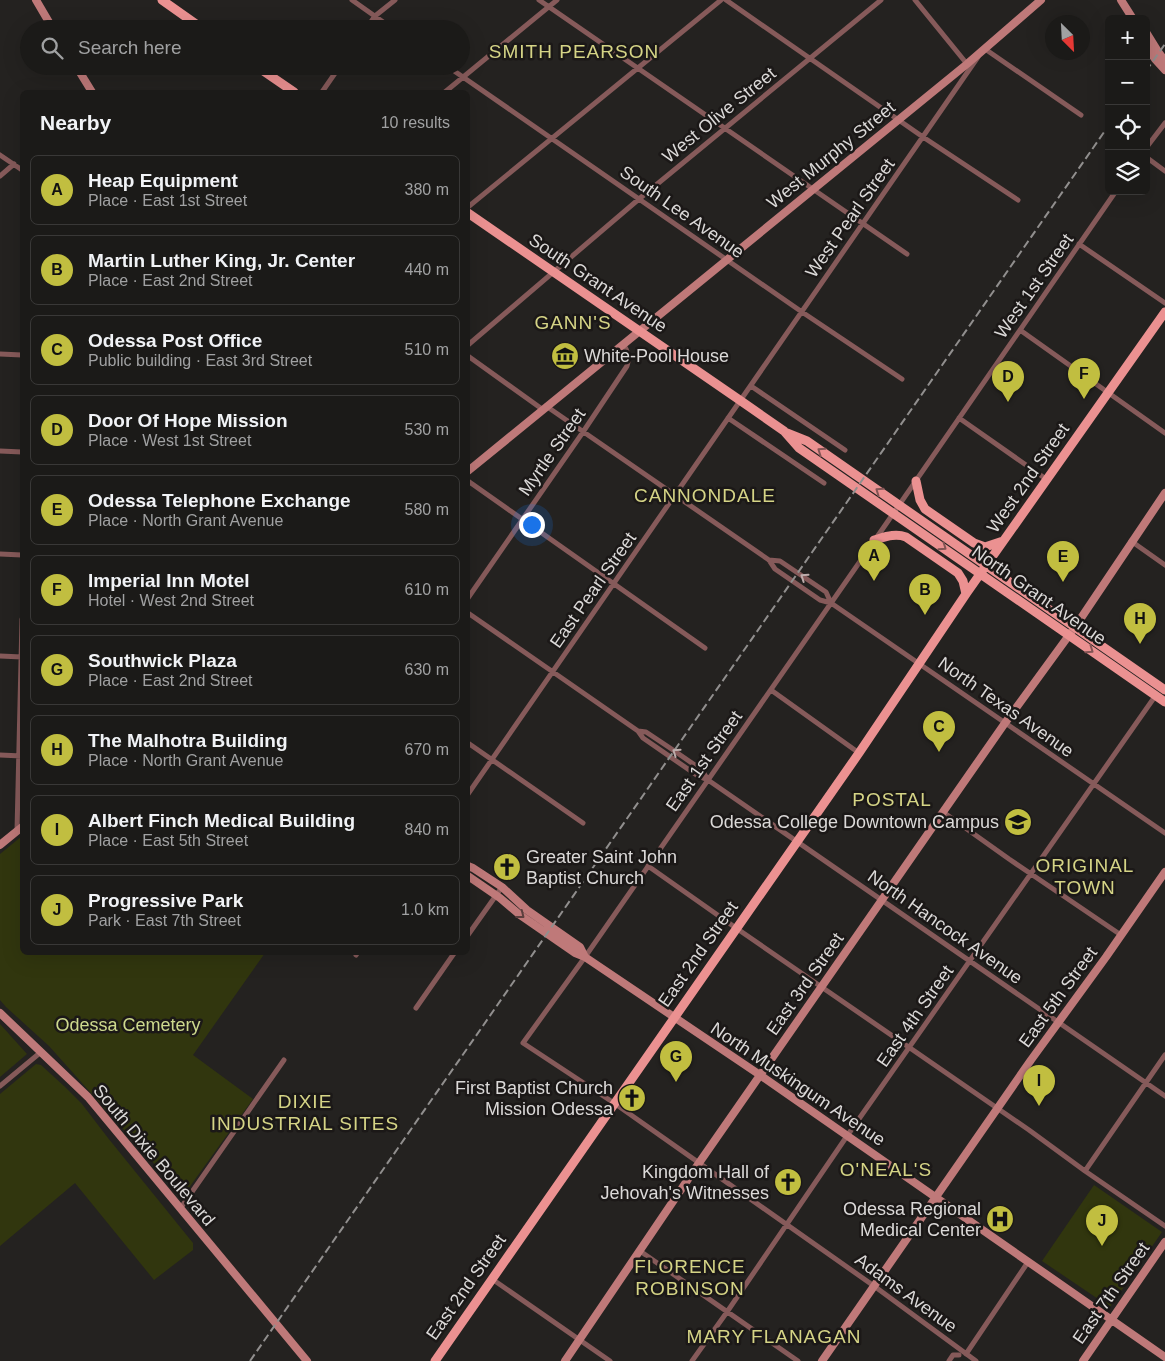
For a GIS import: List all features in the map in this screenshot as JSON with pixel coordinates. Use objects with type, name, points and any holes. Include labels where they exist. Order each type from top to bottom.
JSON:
[{"type":"main road","points":[[162,0],[191,20]]},
{"type":"main road","points":[[269,75],[291,90]]},
{"type":"main road","name":"South Grant Avenue","points":[[470,215],[740,401],[784,432],[799,448],[895,514]]},
{"type":"main road","name":"West 2nd Street","points":[[987,566],[1046,479],[1165,312]]},
{"type":"main road","name":"South Grant Avenue","points":[[784,432],[807,441],[902,507]]},
{"type":"main road","points":[[916,482],[920,500],[925,509],[974,543],[985,547],[1004,541]]},
{"type":"main road","name":"North Grant Avenue","points":[[902,507],[1164,687]]},
{"type":"main road","name":"North Grant Avenue","points":[[895,514],[1165,702]]},
{"type":"main road","points":[[874,540],[890,535],[906,537],[958,573],[963,580],[966,594]]},
{"type":"main road","name":"East 2nd Street","points":[[434,1361],[859,753],[966,594],[987,566]]},
{"type":"street","points":[[36,0],[48,20]]},
{"type":"street","points":[[352,0],[381,20]]},
{"type":"street","points":[[372,20],[395,0]]},
{"type":"street","points":[[539,0],[907,254]]},
{"type":"street","points":[[470,71],[558,0]]},
{"type":"street","points":[[470,212],[552,138],[721,0]]},
{"type":"street","points":[[726,0],[898,120],[1018,200]]},
{"type":"street","name":"West Olive Street","points":[[470,343],[639,199],[881,0]]},
{"type":"street","points":[[916,0],[967,64]]},
{"type":"street","name":"West Murphy Street","points":[[470,469],[967,64],[1042,0]]},
{"type":"street","points":[[1121,0],[1132,15]]},
{"type":"street","points":[[1150,39],[1165,61]]},
{"type":"street","points":[[984,50],[1081,115]]},
{"type":"street","name":"West Pearl Street","points":[[740,401],[984,50]]},
{"type":"street","points":[[1150,52],[1165,70]]},
{"type":"street","points":[[82,75],[91,90]]},
{"type":"street","points":[[323,90],[334,75]]},
{"type":"street","name":"South Lee Avenue","points":[[460,75],[726,260],[902,379]]},
{"type":"street","points":[[447,90],[465,75]]},
{"type":"street","points":[[1150,143],[1165,123]]},
{"type":"street","points":[[0,155],[20,168]]},
{"type":"street","points":[[1150,160],[1165,171]]},
{"type":"street","points":[[0,176],[14,164]]},
{"type":"street","name":"West 1st Street","points":[[906,494],[1113,195]]},
{"type":"street","points":[[1079,244],[1165,303]]},
{"type":"street","points":[[1020,330],[1165,433]]},
{"type":"street","name":"Myrtle Street","points":[[470,595],[627,366],[629,355],[623,344]]},
{"type":"street","points":[[0,354],[20,355]]},
{"type":"street","points":[[470,357],[583,432],[769,560],[775,569],[820,600],[831,603]]},
{"type":"street","points":[[750,386],[845,450]]},
{"type":"street","name":"East Pearl Street","points":[[470,791],[740,401]]},
{"type":"street","points":[[728,418],[824,483]]},
{"type":"street","points":[[959,418],[1046,479]]},
{"type":"street","points":[[0,451],[20,452]]},
{"type":"street","points":[[470,482],[705,648]]},
{"type":"street","name":"East 3rd Street","points":[[565,1361],[760,1075],[943,812],[1075,627],[1165,493]]},
{"type":"street","name":"East 1st Street","points":[[524,1044],[906,494]]},
{"type":"street","points":[[1131,541],[1165,565]]},
{"type":"street","points":[[0,554],[20,555]]},
{"type":"street","points":[[769,560],[780,561],[826,592],[831,603]]},
{"type":"street","name":"North Texas Avenue","points":[[831,603],[1165,833]]},
{"type":"street","name":"North Hancock Avenue","points":[[470,614],[638,731],[646,732],[702,770],[708,780],[1165,1096]]},
{"type":"street","points":[[0,656],[20,657]]},
{"type":"street","name":"East 4th Street","points":[[692,1361],[1093,784],[1164,687]]},
{"type":"street","points":[[771,690],[859,753]]},
{"type":"street","points":[[470,744],[583,823]]},
{"type":"street","points":[[0,755],[20,755]]},
{"type":"street","points":[[943,812],[1121,935]]},
{"type":"street","points":[[0,845],[20,829]]},
{"type":"street","points":[[648,866],[1165,1226]]},
{"type":"street","points":[[470,867],[502,886],[549,930]]},
{"type":"street","name":"East 5th Street","points":[[822,1361],[1165,872]]},
{"type":"street","points":[[470,877],[496,895],[520,915],[549,930]]},
{"type":"street","points":[[470,932],[502,886]]},
{"type":"street","name":"North Muskingum Avenue","points":[[549,930],[574,953],[585,957],[760,1075],[1165,1357]]},
{"type":"street","points":[[416,1008],[451,955]]},
{"type":"street","name":"South Dixie Boulevard","points":[[0,1013],[92,1102],[307,1361]]},
{"type":"street","name":"Adams Avenue","points":[[524,1044],[614,1103],[874,1286],[962,1355],[976,1361]]},
{"type":"street","points":[[0,1086],[41,1052]]},
{"type":"street","points":[[1085,1171],[1165,1056]]},
{"type":"street","points":[[180,1209],[284,1060]]},
{"type":"street","name":"East 7th Street","points":[[1083,1361],[1165,1242]]},
{"type":"street","points":[[640,1251],[798,1361]]},
{"type":"street","points":[[949,1361],[953,1355],[962,1355],[1028,1262]]},
{"type":"street","points":[[492,1279],[610,1361]]},
{"type":"green space","name":"Odessa Cemetery","points":[[20,838],[20,955],[264,955],[193,1055],[253,1099],[183,1196],[49,1046],[0,1000],[0,854]]},
{"type":"green space","points":[[0,1024],[27,1054],[0,1077]]},
{"type":"green space","points":[[36,1064],[41,1065],[82,1104],[193,1243],[193,1250],[154,1280],[75,1183],[0,1246],[0,1094]]},
{"type":"green space","points":[[1094,1185],[1162,1232],[1110,1307],[1042,1261]]},
{"type":"railway","points":[[1150,65],[1165,44]]},
{"type":"railway","points":[[250,1361],[1105,131]]},
{"type":"place","name":"White-Pool House","points":[[565,356]]},
{"type":"place","name":"Imperial Inn Motel","points":[[1084,399]]},
{"type":"place","name":"Door Of Hope Mission","points":[[1008,402]]},
{"type":"place","name":"Heap Equipment","points":[[874,581]]},
{"type":"place","name":"Odessa Telephone Exchange","points":[[1063,582]]},
{"type":"place","name":"Martin Luther King, Jr. Center","points":[[925,615]]},
{"type":"place","name":"The Malhotra Building","points":[[1140,644]]},
{"type":"place","name":"Odessa Post Office","points":[[939,752]]},
{"type":"place","name":"Odessa College Downtown Campus","points":[[1018,822]]},
{"type":"place","name":"Greater Saint John Baptist Church","points":[[507,867]]},
{"type":"place","name":"Southwick Plaza","points":[[676,1082]]},
{"type":"place","name":"First Baptist Church Mission Odessa","points":[[632,1098]]},
{"type":"place","name":"Albert Finch Medical Building","points":[[1039,1106]]},
{"type":"place","name":"Kingdom Hall of Jehovah's Witnesses","points":[[788,1182]]},
{"type":"place","name":"Odessa Regional Medical Center","points":[[1000,1219]]},
{"type":"place","name":"Progressive Park","points":[[1102,1246]]},
{"type":"district","name":"SMITH PEARSON","points":[[574,51]]},
{"type":"district","name":"GANN'S","points":[[573,322]]},
{"type":"district","name":"CANNONDALE","points":[[705,495]]},
{"type":"district","name":"POSTAL","points":[[892,799]]},
{"type":"district","name":"ORIGINAL TOWN","points":[[1085,876]]},
{"type":"district","name":"DIXIE INDUSTRIAL SITES","points":[[305,1112]]},
{"type":"district","name":"O'NEAL'S","points":[[886,1169]]},
{"type":"district","name":"FLORENCE ROBINSON","points":[[690,1277]]},
{"type":"district","name":"MARY FLANAGAN","points":[[774,1336]]}]
